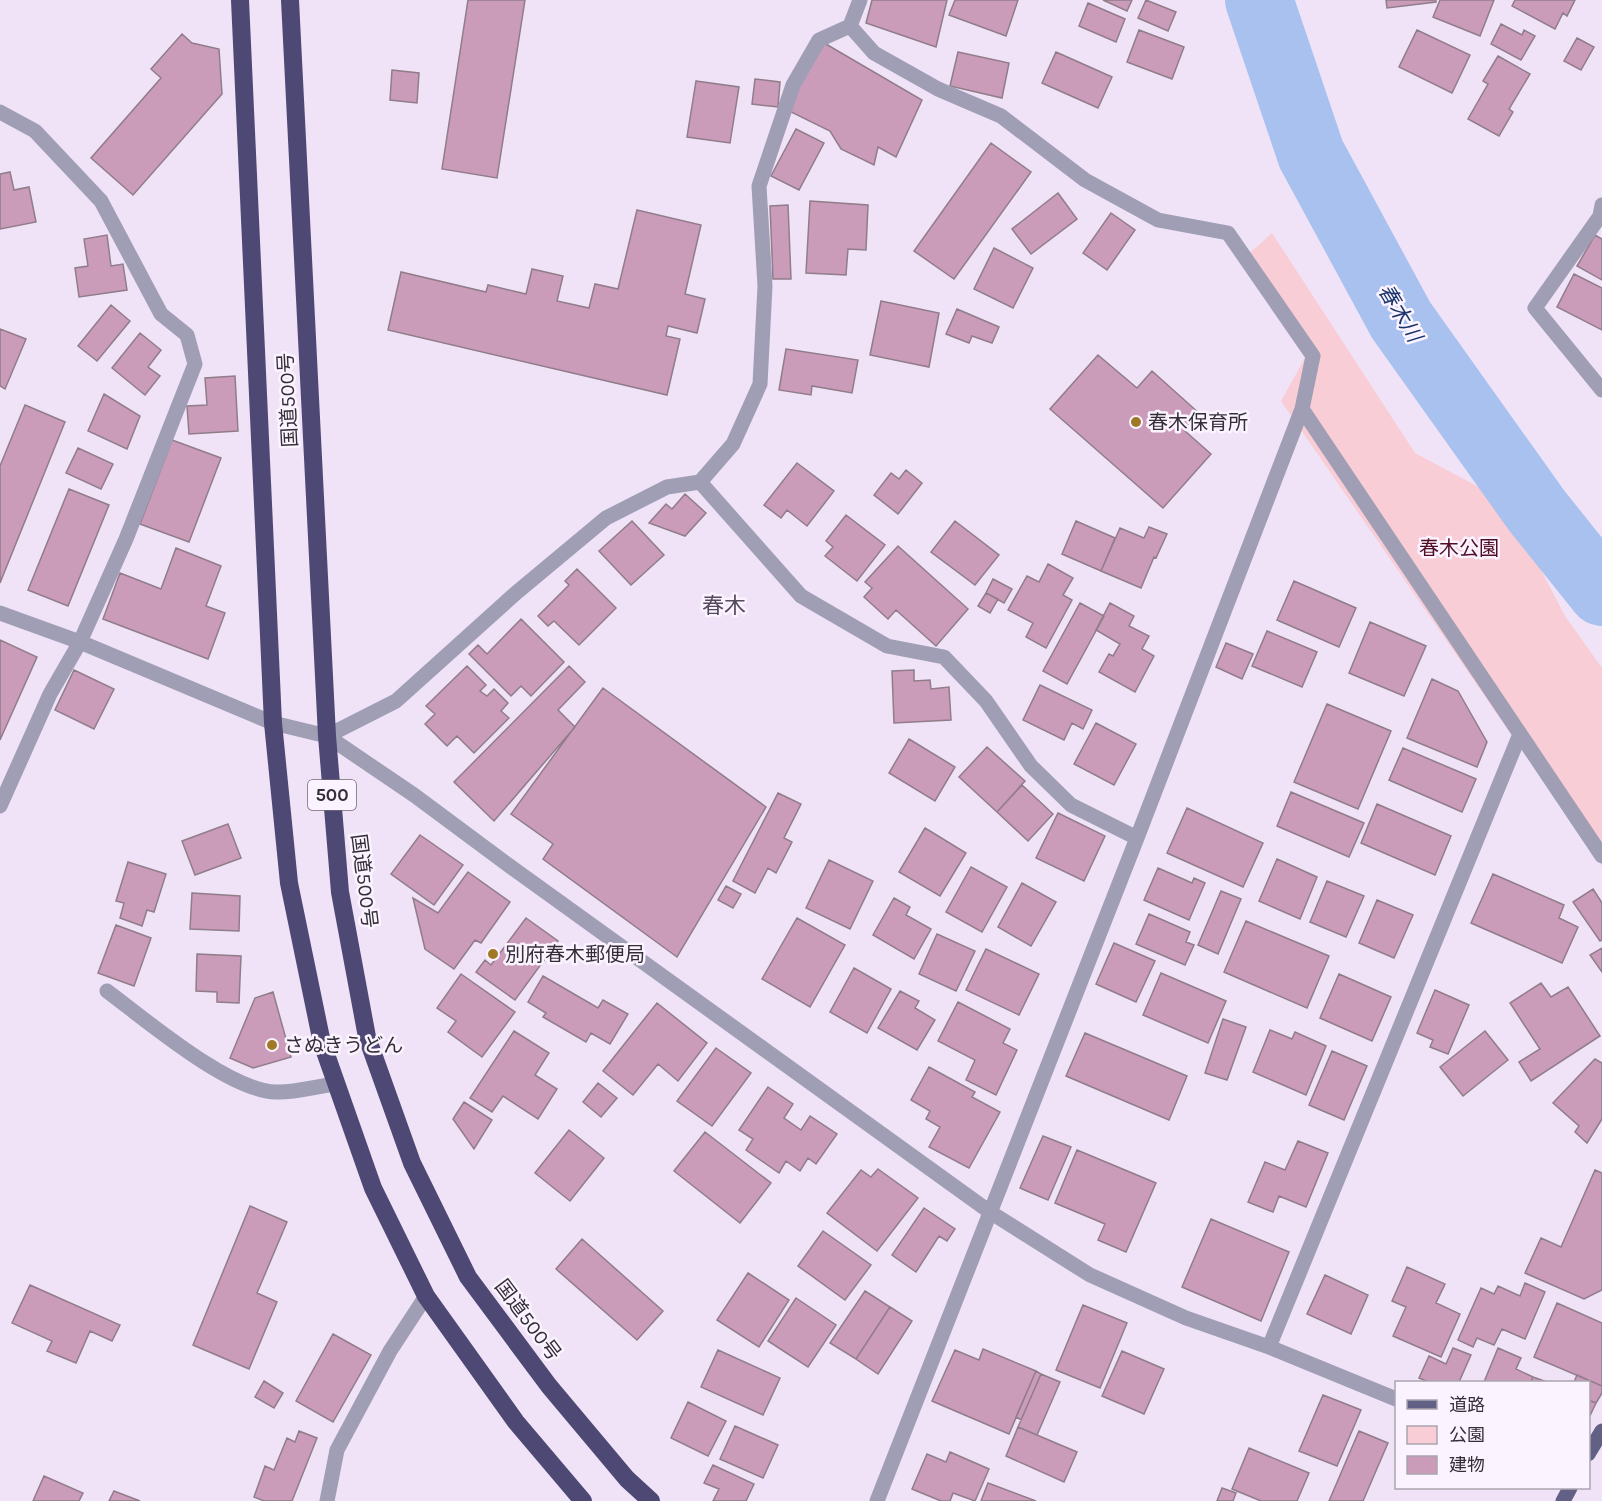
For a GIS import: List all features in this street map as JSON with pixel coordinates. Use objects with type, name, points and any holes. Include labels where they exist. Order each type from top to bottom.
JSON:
[{"type":"highway","name":"国道500号","points":[[240,0],[273,723],[290,884],[322,1043],[373,1188],[426,1296],[516,1422],[583,1501]]},
{"type":"highway","name":"国道500号","points":[[290,0],[327,736],[340,892],[365,1026],[412,1163],[468,1277],[549,1386],[627,1479],[651,1501]]},
{"type":"main road","points":[[1590,1451],[1602,1431]]},
{"type":"street","points":[[327,736],[396,701],[516,593],[606,518],[667,487],[700,482],[733,444],[760,384],[765,286],[759,186],[793,85],[819,39],[850,26],[860,0]]},
{"type":"street","points":[[850,26],[874,53],[938,88],[1001,116],[1085,180],[1158,220],[1228,233],[1313,356],[1302,409],[1137,838],[877,1501]]},
{"type":"street","points":[[0,112],[35,131],[101,201],[162,314],[187,335],[195,364],[126,538],[80,642],[50,694],[0,806]]},
{"type":"street","points":[[1602,205],[1600,216],[1535,308],[1602,390]]},
{"type":"street","points":[[1302,409],[1602,856]]},
{"type":"street","points":[[700,482],[801,596],[887,646],[944,657],[986,701],[1031,766],[1071,805],[1137,838]]},
{"type":"street","points":[[0,614],[80,642],[273,723],[327,736],[414,795],[990,1212],[1090,1275],[1186,1318],[1269,1347],[1395,1399]]},
{"type":"street","points":[[1269,1347],[1520,734]]},
{"type":"street","points":[[108,991],[208,1065],[241,1083],[275,1093],[336,1084]]},
{"type":"street","points":[[327,1501],[337,1450],[390,1351],[426,1296]]},
{"type":"green space","name":"春木公園","points":[[1272,233],[1415,453],[1505,501],[1565,616],[1602,668],[1602,866],[1281,401],[1306,356],[1241,261]]},
{"type":"building","points":[[468,0],[525,0],[497,178],[442,169]]},
{"type":"building","points":[[872,0],[947,0],[936,47],[866,23]]},
{"type":"building","points":[[955,0],[1018,0],[1006,36],[949,15]]},
{"type":"building","points":[[1103,0],[1132,0],[1127,11]]},
{"type":"building","points":[[1146,0],[1176,12],[1168,31],[1138,18]]},
{"type":"building","points":[[1386,0],[1436,0],[1436,2],[1387,8]]},
{"type":"building","points":[[1440,0],[1494,0],[1480,36],[1433,17]]},
{"type":"building","points":[[1515,0],[1575,0],[1567,16],[1563,13],[1555,29],[1512,6]]},
{"type":"building","points":[[1088,3],[1125,19],[1116,42],[1079,26]]},
{"type":"building","points":[[1501,24],[1522,35],[1524,30],[1535,36],[1521,60],[1491,44]]},
{"type":"building","points":[[1139,30],[1184,47],[1172,79],[1127,62]]},
{"type":"building","points":[[1417,30],[1470,55],[1452,93],[1399,67]]},
{"type":"building","points":[[182,34],[192,43],[219,49],[222,94],[133,195],[91,158],[161,78],[151,69]]},
{"type":"building","points":[[1577,38],[1594,47],[1581,70],[1564,61]]},
{"type":"building","points":[[819,40],[922,100],[896,157],[878,147],[874,165],[841,149],[830,131],[785,109]]},
{"type":"building","points":[[958,52],[1009,63],[1002,98],[950,86]]},
{"type":"building","points":[[1056,52],[1112,77],[1098,108],[1042,83]]},
{"type":"building","points":[[1498,56],[1530,74],[1509,109],[1513,112],[1499,136],[1468,119],[1488,84],[1483,81]]},
{"type":"building","points":[[392,70],[419,73],[417,103],[390,100]]},
{"type":"building","points":[[755,79],[780,82],[778,107],[752,104]]},
{"type":"building","points":[[696,81],[739,87],[730,143],[687,137]]},
{"type":"building","points":[[796,129],[824,143],[799,190],[771,176]]},
{"type":"building","points":[[991,143],[1031,172],[954,279],[914,251]]},
{"type":"building","points":[[10,172],[14,190],[29,187],[36,222],[0,229],[0,174]]},
{"type":"building","points":[[1058,193],[1077,219],[1031,254],[1012,229]]},
{"type":"building","points":[[810,201],[868,205],[866,250],[848,249],[846,275],[806,273]]},
{"type":"building","points":[[788,205],[791,279],[773,279],[770,206]]},
{"type":"building","points":[[637,210],[701,225],[685,294],[705,299],[697,333],[668,326],[666,336],[680,339],[667,395],[388,330],[401,272],[486,292],[488,285],[526,294],[532,269],[563,276],[557,301],[589,308],[595,284],[618,289]]},
{"type":"building","points":[[1111,213],[1135,230],[1107,270],[1083,253]]},
{"type":"building","points":[[107,235],[111,266],[123,264],[127,290],[79,297],[75,268],[88,266],[84,239]]},
{"type":"building","points":[[1595,235],[1602,239],[1602,280],[1577,266]]},
{"type":"building","points":[[994,248],[1033,268],[1013,308],[974,289]]},
{"type":"building","points":[[1574,274],[1602,288],[1602,330],[1557,307]]},
{"type":"building","points":[[881,301],[939,313],[929,367],[870,355]]},
{"type":"building","points":[[111,305],[130,321],[97,361],[78,346]]},
{"type":"building","points":[[957,309],[999,327],[992,343],[972,336],[969,343],[946,334]]},
{"type":"building","points":[[0,329],[26,339],[5,389],[0,386]]},
{"type":"building","points":[[140,333],[161,350],[148,367],[160,376],[145,395],[112,368]]},
{"type":"building","points":[[786,349],[858,360],[852,393],[812,386],[811,395],[779,390]]},
{"type":"building","points":[[1098,355],[1137,388],[1152,371],[1200,414],[1185,431],[1211,454],[1163,508],[1050,409]]},
{"type":"building","points":[[235,376],[238,431],[189,434],[187,406],[207,405],[205,378]]},
{"type":"building","points":[[104,394],[140,416],[127,449],[88,431]]},
{"type":"building","points":[[25,405],[65,422],[0,583],[0,466]]},
{"type":"building","points":[[172,440],[221,458],[189,542],[140,524]]},
{"type":"building","points":[[78,448],[113,464],[101,489],[66,473]]},
{"type":"building","points":[[797,463],[834,491],[807,526],[787,510],[781,518],[764,505]]},
{"type":"building","points":[[906,470],[922,483],[898,514],[874,495],[891,473],[899,479]]},
{"type":"building","points":[[69,489],[109,505],[68,606],[28,590]]},
{"type":"building","points":[[685,494],[706,513],[685,536],[649,523],[666,504],[672,509]]},
{"type":"building","points":[[846,515],[885,545],[857,581],[825,556],[833,547],[826,541]]},
{"type":"building","points":[[632,521],[664,555],[631,585],[599,551]]},
{"type":"building","points":[[955,521],[999,555],[975,585],[931,552]]},
{"type":"building","points":[[1076,521],[1115,538],[1101,571],[1062,554]]},
{"type":"building","points":[[1149,527],[1167,534],[1141,588],[1101,571],[1120,528],[1144,538]]},
{"type":"building","points":[[898,546],[968,609],[936,646],[896,610],[888,619],[864,597],[872,588],[865,582]]},
{"type":"building","points":[[176,548],[221,566],[206,606],[225,613],[208,659],[103,619],[120,573],[161,589]]},
{"type":"building","points":[[1048,564],[1073,578],[1063,595],[1072,600],[1046,648],[1026,637],[1033,623],[1008,610],[1027,576],[1039,582]]},
{"type":"building","points":[[577,569],[616,608],[579,645],[554,621],[548,626],[538,616],[569,585],[565,581]]},
{"type":"building","points":[[993,579],[1012,589],[1004,603],[986,593]]},
{"type":"building","points":[[1294,581],[1356,608],[1339,647],[1277,620]]},
{"type":"building","points":[[986,593],[998,599],[990,613],[978,606]]},
{"type":"building","points":[[1080,603],[1104,616],[1067,684],[1043,671]]},
{"type":"building","points":[[1110,603],[1134,616],[1129,626],[1149,636],[1142,649],[1154,656],[1135,692],[1099,672],[1109,654],[1113,656],[1120,644],[1096,630]]},
{"type":"building","points":[[521,619],[564,662],[531,696],[521,686],[511,696],[469,654],[478,645],[487,654]]},
{"type":"building","points":[[1370,622],[1426,646],[1404,696],[1349,673]]},
{"type":"building","points":[[1267,631],[1317,652],[1302,687],[1252,666]]},
{"type":"building","points":[[0,640],[37,657],[0,740]]},
{"type":"building","points":[[1226,643],[1253,654],[1242,679],[1216,667]]},
{"type":"building","points":[[467,666],[486,685],[480,691],[487,696],[494,689],[508,703],[501,711],[509,718],[474,753],[457,736],[447,746],[425,724],[435,714],[426,706]]},
{"type":"building","points":[[569,666],[585,682],[558,710],[575,727],[494,821],[454,782]]},
{"type":"building","points":[[74,670],[114,689],[94,729],[55,710]]},
{"type":"building","points":[[914,670],[914,681],[930,680],[931,689],[949,687],[951,720],[894,723],[892,671]]},
{"type":"building","points":[[1432,679],[1458,691],[1487,742],[1477,767],[1407,738]]},
{"type":"building","points":[[1040,685],[1092,710],[1083,729],[1072,723],[1064,740],[1023,720]]},
{"type":"building","points":[[603,688],[766,807],[677,957],[543,859],[553,844],[511,814]]},
{"type":"building","points":[[1327,704],[1391,731],[1358,809],[1294,782]]},
{"type":"building","points":[[1096,723],[1136,744],[1114,785],[1074,764]]},
{"type":"building","points":[[909,739],[955,767],[935,801],[889,773]]},
{"type":"building","points":[[987,747],[1025,781],[997,812],[959,777]]},
{"type":"building","points":[[1403,748],[1476,779],[1462,812],[1389,780]]},
{"type":"building","points":[[1022,785],[1053,814],[1028,841],[997,812]]},
{"type":"building","points":[[1291,792],[1364,823],[1349,857],[1277,826]]},
{"type":"building","points":[[778,793],[801,804],[784,838],[792,842],[776,873],[768,868],[755,893],[733,881]]},
{"type":"building","points":[[1377,804],[1451,836],[1435,875],[1361,843]]},
{"type":"building","points":[[1187,808],[1263,843],[1243,887],[1167,853]]},
{"type":"building","points":[[1058,813],[1105,836],[1084,881],[1036,858]]},
{"type":"building","points":[[228,824],[241,858],[195,875],[182,841]]},
{"type":"building","points":[[925,828],[966,853],[940,896],[899,872]]},
{"type":"building","points":[[420,835],[463,865],[434,905],[391,874]]},
{"type":"building","points":[[1277,859],[1317,877],[1300,919],[1259,901]]},
{"type":"building","points":[[829,860],[873,881],[850,929],[806,908]]},
{"type":"building","points":[[128,862],[166,874],[154,912],[147,910],[142,926],[120,918],[124,903],[116,901]]},
{"type":"building","points":[[971,867],[1007,887],[982,932],[946,912]]},
{"type":"building","points":[[1158,868],[1192,883],[1194,878],[1205,883],[1189,920],[1144,900]]},
{"type":"building","points":[[468,872],[510,902],[481,943],[475,940],[454,969],[425,949],[413,898],[438,913]]},
{"type":"building","points":[[1493,874],[1564,905],[1559,918],[1578,927],[1562,963],[1471,923]]},
{"type":"building","points":[[1327,881],[1364,896],[1346,937],[1310,922]]},
{"type":"building","points":[[1022,883],[1056,902],[1031,946],[998,927]]},
{"type":"building","points":[[726,886],[741,894],[733,908],[718,900]]},
{"type":"building","points":[[1593,889],[1602,903],[1602,940],[1600,941],[1573,902]]},
{"type":"building","points":[[1221,891],[1241,899],[1218,954],[1198,945]]},
{"type":"building","points":[[192,893],[240,896],[239,931],[190,929]]},
{"type":"building","points":[[894,898],[910,907],[906,915],[931,929],[914,959],[873,935]]},
{"type":"building","points":[[1377,900],[1413,915],[1394,958],[1359,943]]},
{"type":"building","points":[[1149,914],[1190,932],[1186,942],[1194,945],[1185,965],[1136,944]]},
{"type":"building","points":[[526,918],[558,941],[515,1000],[476,972],[485,960],[491,965]]},
{"type":"building","points":[[797,918],[845,945],[810,1007],[762,979]]},
{"type":"building","points":[[1246,921],[1329,956],[1307,1008],[1224,972]]},
{"type":"building","points":[[116,925],[151,938],[134,986],[98,973]]},
{"type":"building","points":[[937,934],[975,951],[956,991],[919,974]]},
{"type":"building","points":[[1114,943],[1155,961],[1136,1002],[1096,984]]},
{"type":"building","points":[[1602,948],[1602,972],[1590,955]]},
{"type":"building","points":[[986,949],[1039,974],[1019,1015],[966,990]]},
{"type":"building","points":[[197,954],[241,956],[239,1003],[217,1002],[217,992],[196,991]]},
{"type":"building","points":[[854,968],[891,989],[867,1033],[830,1012]]},
{"type":"building","points":[[1161,973],[1226,1001],[1208,1043],[1143,1015]]},
{"type":"building","points":[[461,974],[515,1012],[482,1057],[448,1032],[456,1021],[437,1008]]},
{"type":"building","points":[[1339,974],[1391,997],[1372,1041],[1320,1018]]},
{"type":"building","points":[[543,976],[598,1008],[603,1000],[628,1014],[610,1044],[591,1033],[586,1042],[543,1017],[546,1013],[528,1002]]},
{"type":"building","points":[[1541,983],[1551,997],[1568,987],[1600,1036],[1531,1081],[1519,1062],[1540,1049],[1510,1003]]},
{"type":"building","points":[[1435,990],[1469,1005],[1448,1054],[1430,1047],[1433,1040],[1417,1033]]},
{"type":"building","points":[[900,991],[919,1001],[915,1008],[935,1020],[917,1050],[878,1028]]},
{"type":"building","points":[[273,992],[291,1057],[253,1068],[230,1058],[255,998]]},
{"type":"building","points":[[958,1002],[1010,1029],[1003,1043],[1017,1050],[996,1095],[966,1080],[975,1060],[938,1041]]},
{"type":"building","points":[[657,1003],[707,1043],[678,1081],[658,1064],[633,1095],[603,1071]]},
{"type":"building","points":[[1223,1019],[1246,1027],[1227,1080],[1205,1073]]},
{"type":"building","points":[[1270,1030],[1292,1039],[1295,1032],[1326,1046],[1306,1095],[1253,1072]]},
{"type":"building","points":[[514,1031],[549,1053],[535,1075],[557,1089],[538,1119],[503,1096],[492,1112],[470,1098]]},
{"type":"building","points":[[1485,1031],[1508,1060],[1463,1096],[1440,1067]]},
{"type":"building","points":[[1085,1033],[1187,1076],[1169,1120],[1066,1076]]},
{"type":"building","points":[[716,1048],[751,1073],[712,1126],[677,1101]]},
{"type":"building","points":[[1332,1051],[1367,1066],[1344,1120],[1309,1105]]},
{"type":"building","points":[[1595,1059],[1602,1063],[1602,1119],[1587,1143],[1575,1132],[1579,1126],[1553,1103]]},
{"type":"building","points":[[929,1067],[975,1092],[972,1097],[1000,1112],[969,1168],[929,1147],[940,1127],[926,1119],[930,1111],[911,1100]]},
{"type":"building","points":[[598,1083],[617,1098],[601,1117],[583,1102]]},
{"type":"building","points":[[768,1087],[793,1104],[784,1118],[801,1130],[810,1116],[837,1134],[816,1164],[808,1158],[800,1171],[786,1161],[779,1173],[746,1150],[753,1139],[739,1130]]},
{"type":"building","points":[[464,1102],[492,1120],[474,1149],[453,1119]]},
{"type":"building","points":[[569,1130],[604,1158],[570,1201],[535,1173]]},
{"type":"building","points":[[705,1132],[771,1183],[740,1223],[674,1171]]},
{"type":"building","points":[[1043,1136],[1071,1147],[1048,1200],[1020,1188]]},
{"type":"building","points":[[1298,1141],[1328,1153],[1306,1207],[1279,1196],[1273,1212],[1248,1202],[1265,1162],[1285,1170]]},
{"type":"building","points":[[1077,1150],[1156,1183],[1126,1252],[1098,1240],[1105,1224],[1055,1203]]},
{"type":"building","points":[[878,1169],[918,1198],[877,1251],[827,1213],[861,1170],[871,1177]]},
{"type":"building","points":[[1595,1170],[1602,1173],[1602,1290],[1584,1299],[1525,1273],[1541,1238],[1561,1247]]},
{"type":"building","points":[[250,1206],[287,1222],[257,1293],[277,1302],[249,1369],[193,1345]]},
{"type":"building","points":[[924,1208],[955,1229],[947,1241],[939,1236],[916,1272],[892,1255]]},
{"type":"building","points":[[1211,1219],[1289,1252],[1261,1321],[1182,1287]]},
{"type":"building","points":[[823,1231],[871,1265],[845,1300],[798,1266]]},
{"type":"building","points":[[582,1239],[663,1311],[637,1340],[556,1269]]},
{"type":"building","points":[[1407,1267],[1445,1284],[1436,1303],[1460,1314],[1441,1357],[1393,1336],[1406,1307],[1392,1301]]},
{"type":"building","points":[[748,1273],[789,1300],[759,1347],[717,1320]]},
{"type":"building","points":[[1325,1275],[1368,1295],[1351,1334],[1307,1314]]},
{"type":"building","points":[[1525,1283],[1545,1292],[1525,1339],[1502,1329],[1494,1345],[1477,1338],[1473,1347],[1458,1340],[1481,1288],[1494,1294],[1498,1286],[1520,1296]]},
{"type":"building","points":[[30,1285],[120,1325],[112,1341],[90,1331],[76,1363],[47,1351],[52,1341],[12,1323]]},
{"type":"building","points":[[865,1291],[890,1307],[856,1359],[830,1343]]},
{"type":"building","points":[[796,1298],[836,1325],[808,1367],[768,1341]]},
{"type":"building","points":[[1557,1303],[1602,1323],[1602,1386],[1534,1357]]},
{"type":"building","points":[[1083,1305],[1127,1323],[1100,1388],[1056,1370]]},
{"type":"building","points":[[890,1307],[912,1321],[878,1374],[856,1359]]},
{"type":"building","points":[[333,1334],[371,1355],[333,1422],[296,1401]]},
{"type":"building","points":[[1453,1348],[1471,1355],[1459,1381],[1426,1381],[1419,1378],[1429,1356],[1446,1364]]},
{"type":"building","points":[[1498,1348],[1521,1358],[1516,1369],[1533,1377],[1531,1381],[1484,1381]]},
{"type":"building","points":[[983,1349],[1036,1371],[1009,1434],[932,1401],[955,1350],[979,1360]]},
{"type":"building","points":[[718,1350],[780,1378],[763,1415],[701,1387]]},
{"type":"building","points":[[1122,1351],[1164,1369],[1144,1414],[1102,1396]]},
{"type":"building","points":[[1036,1371],[1041,1374],[1021,1420],[1016,1417]]},
{"type":"building","points":[[1041,1374],[1060,1382],[1037,1435],[1018,1427]]},
{"type":"building","points":[[1577,1375],[1602,1386],[1602,1393],[1596,1403],[1590,1401],[1590,1381],[1574,1381]]},
{"type":"building","points":[[1533,1377],[1544,1381],[1531,1381]]},
{"type":"building","points":[[264,1381],[283,1393],[274,1408],[255,1397]]},
{"type":"building","points":[[1323,1395],[1361,1410],[1337,1466],[1299,1451]]},
{"type":"building","points":[[1590,1401],[1596,1403],[1590,1416]]},
{"type":"building","points":[[688,1402],[726,1421],[708,1456],[671,1438]]},
{"type":"building","points":[[735,1426],[778,1445],[763,1478],[720,1459]]},
{"type":"building","points":[[1018,1427],[1077,1452],[1064,1482],[1006,1456]]},
{"type":"building","points":[[299,1431],[317,1438],[292,1501],[264,1501],[254,1497],[265,1466],[274,1470],[287,1438],[295,1442]]},
{"type":"building","points":[[1359,1431],[1388,1443],[1363,1501],[1329,1501]]},
{"type":"building","points":[[1249,1448],[1309,1473],[1297,1501],[1261,1501],[1232,1489]]},
{"type":"building","points":[[950,1452],[989,1469],[975,1501],[953,1493],[950,1501],[941,1501],[912,1489],[927,1454],[946,1462]]},
{"type":"building","points":[[713,1465],[754,1484],[746,1501],[713,1501],[719,1489],[704,1483]]},
{"type":"building","points":[[44,1476],[83,1493],[79,1501],[33,1501]]},
{"type":"building","points":[[988,1483],[1036,1501],[981,1501]]},
{"type":"building","points":[[1222,1488],[1236,1493],[1233,1501],[1217,1501]]},
{"type":"building","points":[[114,1491],[140,1501],[109,1501]]},
{"type":"waterway","name":"春木川","points":[[1259,0],[1311,154],[1401,320],[1537,511],[1602,592]]},
{"type":"place","name":"春木保育所","points":[[1136,422]]},
{"type":"place","name":"別府春木郵便局","points":[[493,954]]},
{"type":"place","name":"さぬきうどん","points":[[272,1045]]},
{"type":"district","name":"春木","points":[[724,606]]}]
